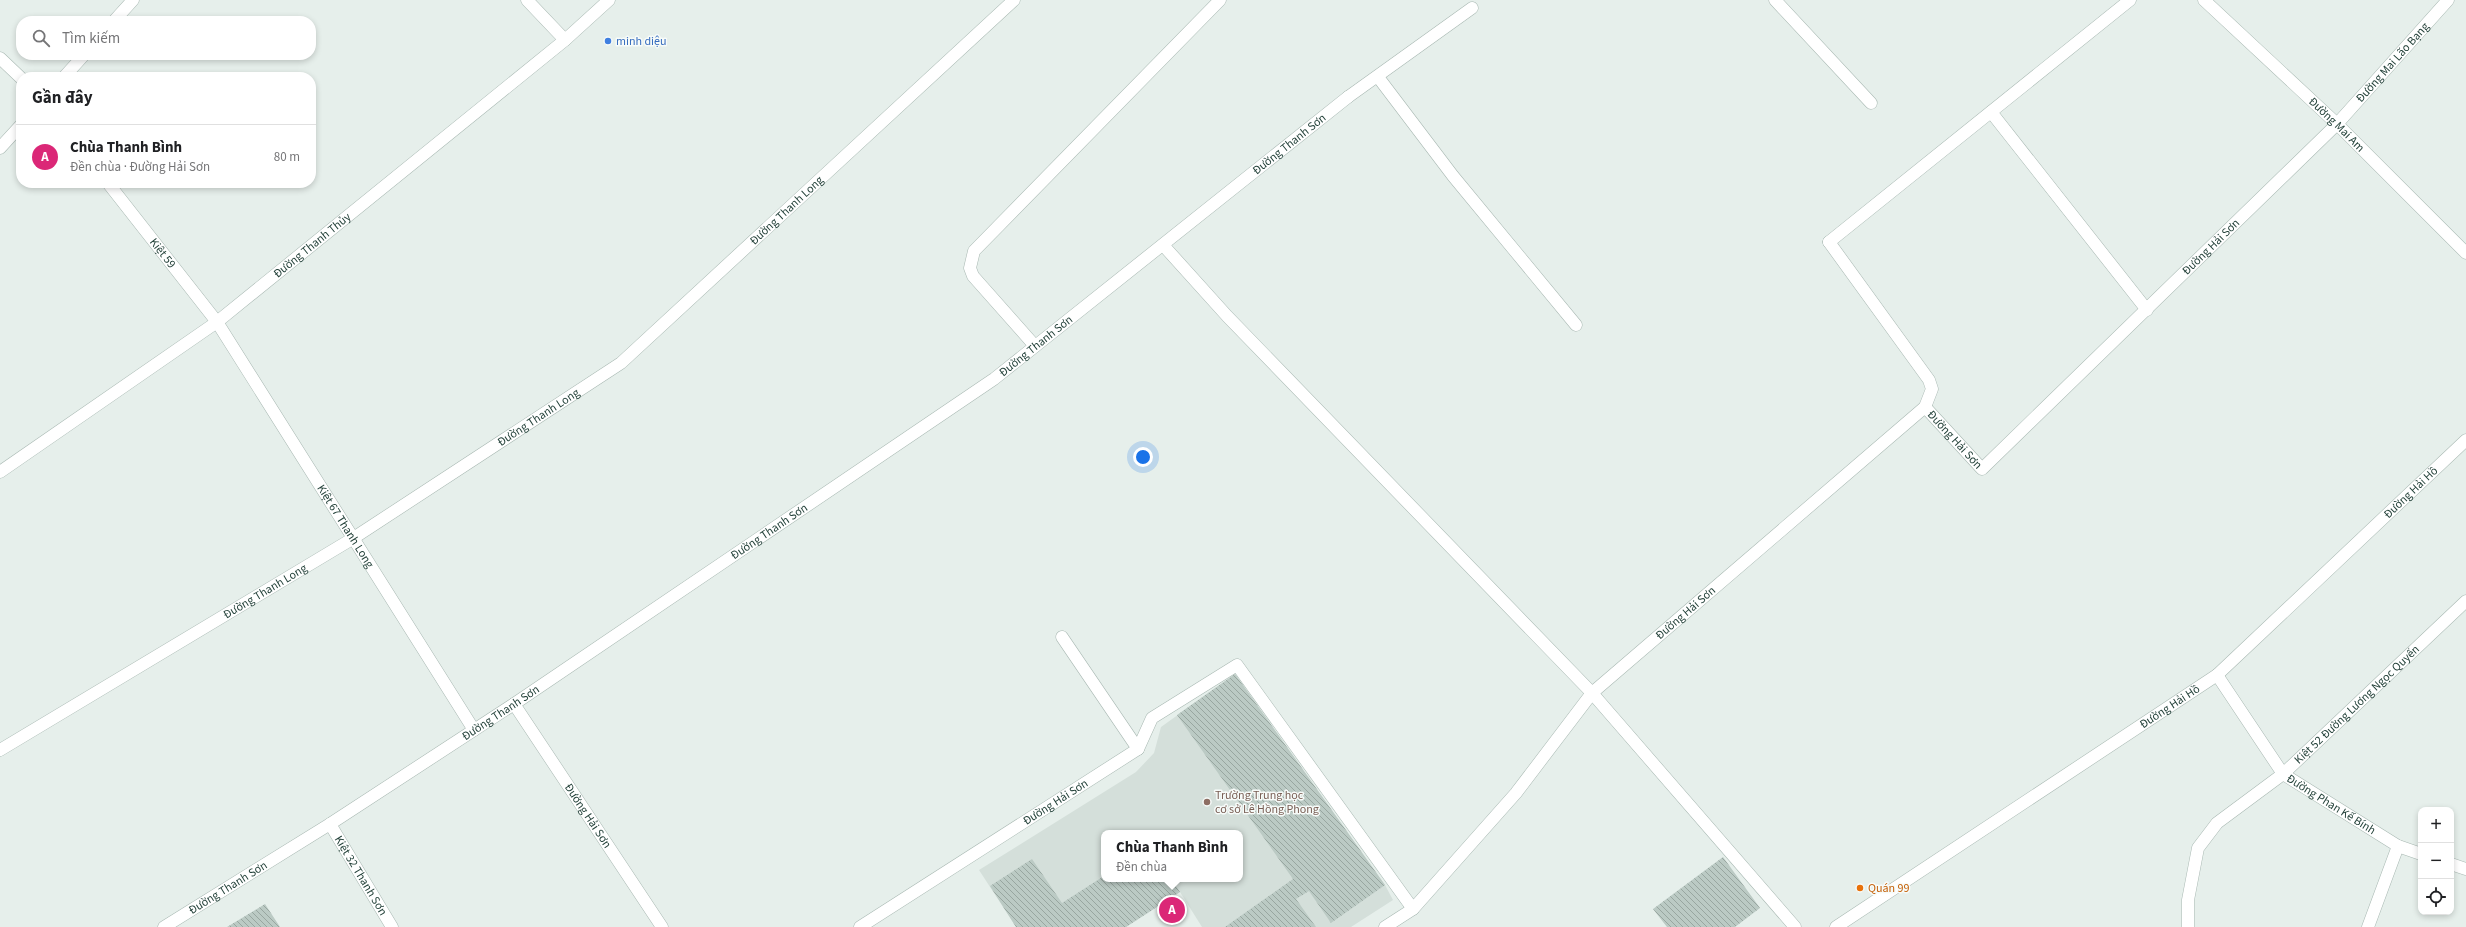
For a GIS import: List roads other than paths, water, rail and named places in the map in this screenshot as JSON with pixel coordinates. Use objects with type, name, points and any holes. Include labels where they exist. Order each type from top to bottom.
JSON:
[{"type":"street","points":[[119,16],[133,0]]},
{"type":"street","points":[[527,0],[565,40]]},
{"type":"street","name":"Đường Thanh Thủy","points":[[0,472],[217,322],[565,40],[609,0]]},
{"type":"street","name":"Đường Thanh Long","points":[[0,750],[352,539],[621,363],[1014,0]]},
{"type":"street","points":[[1035,346],[973,276],[970,268],[974,250],[1220,0]]},
{"type":"street","points":[[1775,0],[1871,103]]},
{"type":"street","points":[[1925,407],[1932,389],[1929,380],[1829,242],[2130,0]]},
{"type":"street","name":"Đường Mai Am","points":[[2204,0],[2337,124],[2466,253]]},
{"type":"street","name":"Đường Mai Lão Bạng","points":[[2337,124],[2448,0]]},
{"type":"street","name":"Đường Thanh Sơn","points":[[164,927],[330,824],[514,704],[994,378],[1348,97],[1378,77],[1472,8]]},
{"type":"street","points":[[0,58],[16,73]]},
{"type":"street","points":[[69,72],[79,60]]},
{"type":"street","points":[[1378,77],[1453,176],[1576,325]]},
{"type":"street","points":[[1991,112],[2147,310]]},
{"type":"street","name":"Đường Hải Sơn","points":[[1385,927],[1413,909],[1516,793],[1592,693],[1925,407],[1982,470],[2337,124]]},
{"type":"street","points":[[0,148],[16,130]]},
{"type":"street","name":"Kiệt 59","points":[[112,188],[217,322]]},
{"type":"street","points":[[1163,245],[1227,316],[1592,693],[1795,927]]},
{"type":"street","name":"Kiệt 67 Thanh Long","points":[[217,322],[352,539],[474,730]]},
{"type":"street","name":"Đường Hải Hồ","points":[[1844,925],[2217,675],[2466,440]]},
{"type":"street","name":"Kiệt 52 Đường Lương Ngọc Quyến","points":[[2188,927],[2188,900],[2198,848],[2217,823],[2283,774],[2466,601]]},
{"type":"street","points":[[1062,637],[1138,749]]},
{"type":"street","points":[[1138,749],[1152,718],[1237,665],[1413,909]]},
{"type":"street","name":"Đường Phan Kế Bính","points":[[2217,675],[2283,774],[2398,846],[2418,853]]},
{"type":"street","name":"Đường Hải Sơn","points":[[514,704],[662,927]]},
{"type":"street","name":"Đường Hải Sơn","points":[[860,927],[1138,749]]},
{"type":"street","name":"Kiệt 32 Thanh Sơn","points":[[330,824],[392,927]]},
{"type":"street","points":[[2368,927],[2398,846]]},
{"type":"street","points":[[2454,865],[2466,869]]},
{"type":"place","name":"minh diệu","points":[[608,41]]},
{"type":"place","name":"Trường Trung học cơ sở Lê Hồng Phong","points":[[1207,802]]},
{"type":"place","name":"Quán 99","points":[[1860,888]]},
{"type":"place","name":"Chùa Thanh Bình","points":[[1172,910]]}]
